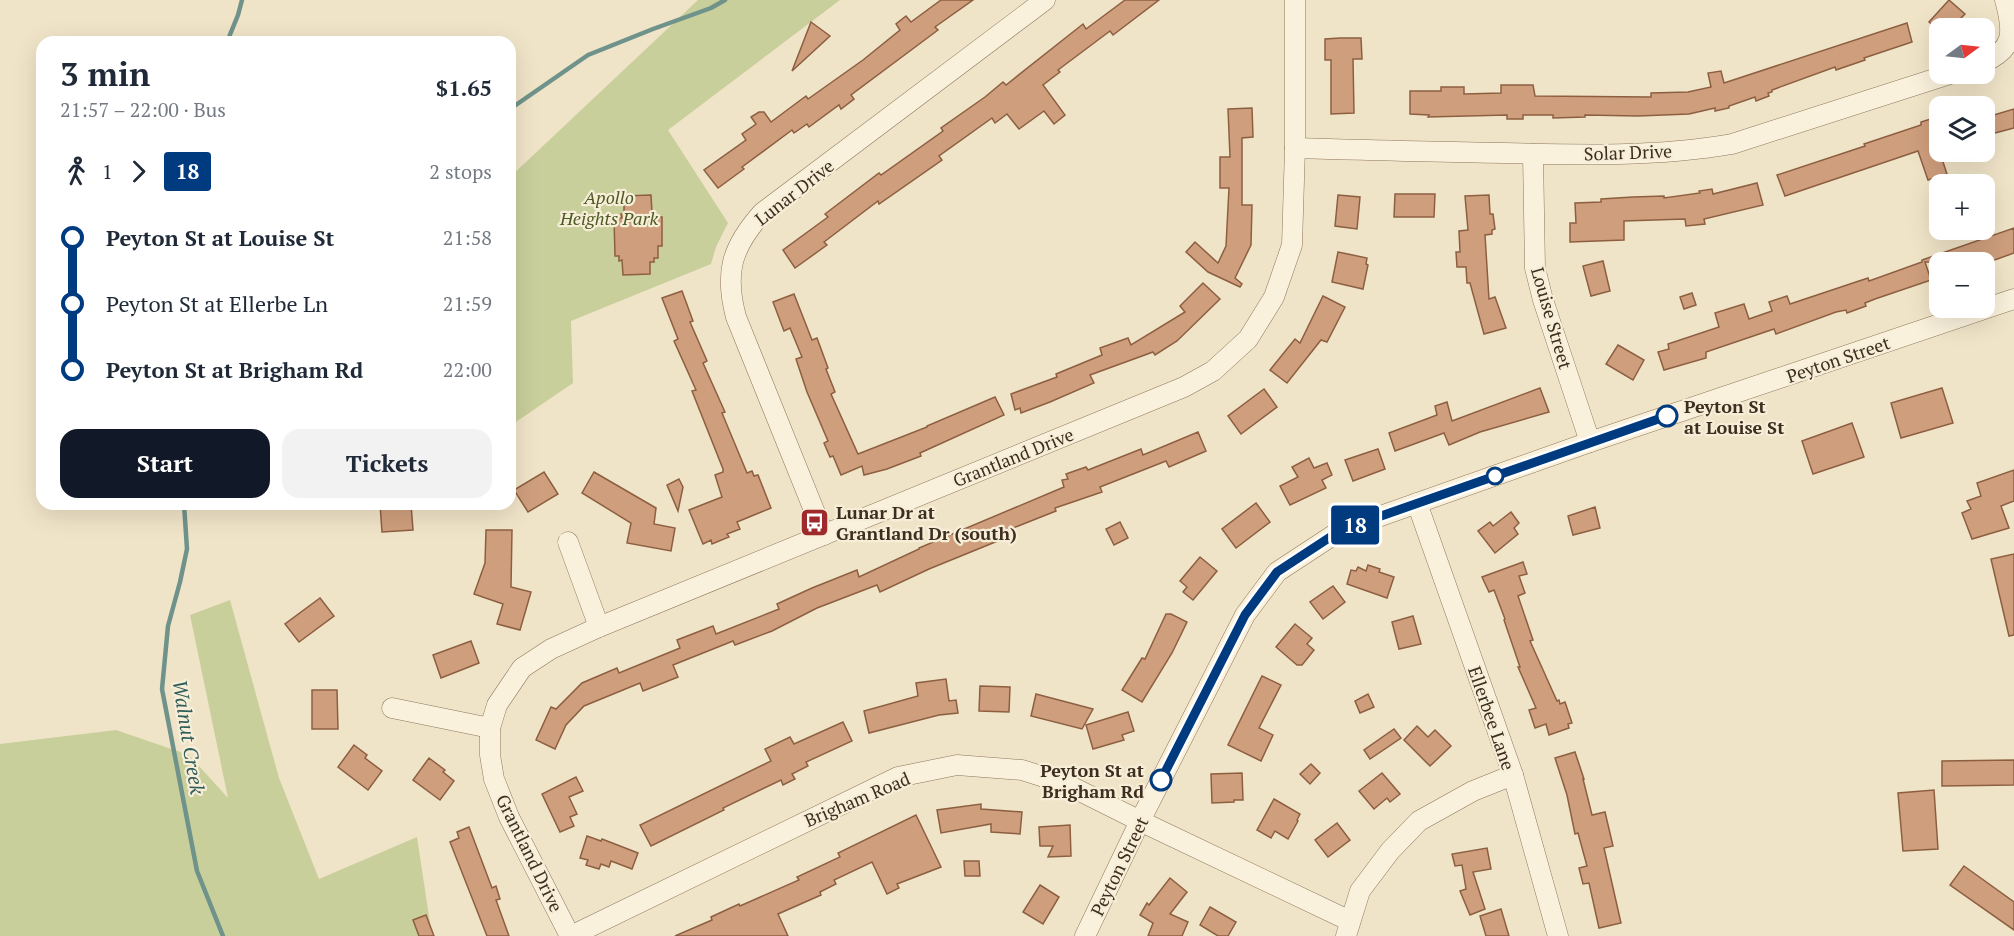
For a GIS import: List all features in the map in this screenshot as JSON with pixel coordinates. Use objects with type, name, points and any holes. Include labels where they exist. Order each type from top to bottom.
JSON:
[{"type":"street","name":"Lunar Drive","points":[[824,535],[731,299],[729,281],[732,262],[740,242],[762,213],[1044,0]]},
{"type":"street","name":"Grantland Drive","points":[[570,936],[509,817],[494,779],[490,755],[490,728],[497,705],[522,668],[550,649],[599,627],[1184,387],[1214,371],[1248,339],[1274,297],[1292,245],[1295,148],[1295,0]]},
{"type":"street","points":[[1995,58],[2010,49],[2014,40],[2005,0]]},
{"type":"street","name":"Solar Drive","points":[[1295,148],[1533,154],[1647,154],[1705,149],[1732,144],[1929,81]]},
{"type":"street","name":"Louise Street","points":[[1533,154],[1535,268],[1543,300],[1590,442]]},
{"type":"street","name":"Peyton Street","points":[[1085,936],[1140,821],[1245,615],[1277,572],[1341,530],[1590,442],[2014,299]]},
{"type":"street","name":"Ellerbee Lane","points":[[1417,503],[1513,775],[1558,936]]},
{"type":"street","points":[[568,542],[599,627]]},
{"type":"street","points":[[392,708],[490,728]]},
{"type":"street","name":"Brigham Road","points":[[570,936],[898,777],[957,765],[1022,770],[1066,783],[1348,928]]},
{"type":"street","points":[[1348,928],[1360,891],[1390,851],[1419,821],[1473,791],[1513,775]]},
{"type":"green space","name":"Apollo Heights Park","points":[[698,0],[840,0],[668,130],[728,223],[716,247],[711,264],[571,321],[573,383],[516,422],[516,171]]},
{"type":"green space","points":[[230,600],[279,778],[319,879],[417,837],[432,936],[0,936],[0,744],[116,730],[189,755],[228,798],[190,615]]},
{"type":"building","points":[[941,0],[973,0],[935,27],[938,30],[851,95],[854,99],[841,109],[839,105],[809,127],[807,124],[794,133],[792,130],[718,188],[704,170],[746,140],[742,134],[756,124],[751,117],[764,112],[771,122],[806,96],[808,99],[863,60],[900,30],[896,24],[906,16],[911,22]]},
{"type":"building","points":[[1125,0],[1159,0],[1113,35],[1110,31],[1058,70],[1060,72],[1043,85],[1065,115],[1054,124],[1044,111],[1019,129],[1007,114],[995,123],[992,118],[939,156],[942,160],[879,204],[878,201],[824,242],[827,245],[795,268],[783,250],[828,217],[825,214],[879,173],[881,175],[943,131],[941,128],[1003,82],[1006,85],[1083,24],[1086,29]]},
{"type":"building","points":[[1949,0],[1965,14],[1961,18],[1933,18]]},
{"type":"building","points":[[811,22],[830,36],[792,71]]},
{"type":"building","points":[[1907,23],[1912,42],[1836,70],[1835,67],[1772,90],[1768,93],[1769,96],[1756,101],[1755,97],[1715,111],[1715,108],[1689,114],[1585,115],[1585,117],[1553,118],[1553,115],[1523,115],[1523,119],[1507,119],[1507,115],[1428,117],[1429,115],[1410,114],[1410,91],[1441,91],[1441,87],[1464,87],[1464,94],[1501,93],[1501,85],[1533,85],[1535,96],[1651,97],[1651,93],[1688,92],[1711,87],[1708,73],[1721,71],[1724,83]]},
{"type":"building","points":[[1361,38],[1362,59],[1353,59],[1354,113],[1331,114],[1331,60],[1325,60],[1325,39]]},
{"type":"building","points":[[1252,108],[1253,137],[1242,138],[1242,205],[1252,205],[1251,245],[1235,278],[1242,284],[1240,287],[1208,272],[1186,252],[1195,242],[1218,263],[1226,246],[1229,188],[1220,188],[1220,157],[1230,157],[1228,109]]},
{"type":"building","points":[[2014,109],[2014,128],[1995,133],[1995,115]]},
{"type":"building","points":[[1929,119],[1929,162],[1943,162],[1947,174],[1929,174],[1928,180],[1918,151],[1785,196],[1777,175],[1865,146],[1864,144],[1921,125],[1921,122]]},
{"type":"building","points":[[1757,183],[1763,205],[1704,219],[1705,224],[1686,226],[1685,219],[1624,221],[1624,240],[1570,242],[1570,223],[1576,223],[1575,203],[1633,197],[1664,196],[1664,198],[1712,189],[1713,194]]},
{"type":"building","points":[[1395,194],[1435,194],[1434,217],[1394,217]]},
{"type":"building","points":[[651,195],[654,217],[662,217],[662,246],[658,246],[658,258],[650,262],[650,274],[623,275],[622,260],[619,261],[619,256],[615,256],[614,218],[622,218],[621,214],[624,214],[624,196]]},
{"type":"building","points":[[1338,195],[1360,197],[1357,229],[1335,226]]},
{"type":"building","points":[[1489,195],[1490,214],[1493,214],[1495,229],[1492,230],[1492,234],[1485,235],[1489,299],[1495,297],[1506,328],[1484,334],[1470,283],[1467,283],[1466,267],[1457,267],[1456,252],[1460,252],[1459,231],[1468,230],[1465,196]]},
{"type":"building","points":[[2014,228],[2014,253],[1995,260],[1995,252],[1945,252],[1980,240],[1995,240],[1995,235]]},
{"type":"building","points":[[1338,252],[1367,258],[1366,264],[1368,265],[1363,289],[1332,282]]},
{"type":"building","points":[[1929,258],[1929,262],[1925,262],[1929,281],[1875,299],[1865,303],[1866,306],[1847,313],[1846,310],[1836,312],[1776,334],[1774,329],[1706,352],[1706,358],[1664,370],[1658,352],[1669,349],[1668,344],[1719,327],[1715,313],[1744,304],[1749,319],[1772,311],[1769,302],[1787,296],[1790,304],[1868,278],[1869,281],[1922,262]]},
{"type":"building","points":[[1603,261],[1610,291],[1591,296],[1583,266]]},
{"type":"building","points":[[1203,283],[1220,299],[1177,341],[1155,355],[1153,352],[1090,375],[1094,383],[1050,402],[1021,413],[1020,408],[1015,410],[1011,394],[1057,377],[1056,374],[1102,355],[1100,348],[1128,338],[1131,345],[1185,312],[1180,306]]},
{"type":"building","points":[[682,291],[693,321],[690,322],[707,361],[703,363],[725,412],[722,413],[747,473],[752,471],[754,476],[758,475],[771,508],[737,522],[740,529],[727,534],[729,537],[712,544],[711,540],[703,544],[689,510],[722,497],[715,475],[723,472],[723,469],[692,391],[696,390],[674,341],[678,339],[662,298]]},
{"type":"building","points":[[1692,293],[1696,305],[1684,309],[1680,297]]},
{"type":"building","points":[[794,294],[812,340],[817,338],[835,392],[831,394],[858,454],[995,397],[1004,415],[920,453],[921,456],[887,469],[864,475],[862,466],[841,475],[833,456],[830,457],[824,443],[828,441],[796,359],[802,357],[790,328],[784,331],[773,302]]},
{"type":"building","points":[[1323,296],[1345,307],[1327,342],[1321,340],[1287,383],[1270,370],[1295,339],[1300,343]]},
{"type":"building","points":[[1618,345],[1644,360],[1633,380],[1606,364]]},
{"type":"building","points":[[1540,388],[1549,412],[1480,432],[1449,445],[1444,433],[1395,451],[1389,433],[1437,415],[1435,406],[1447,402],[1452,421]]},
{"type":"building","points":[[1942,388],[1953,423],[1901,438],[1891,403]]},
{"type":"building","points":[[1264,389],[1277,407],[1241,434],[1228,416]]},
{"type":"building","points":[[1852,423],[1864,457],[1813,474],[1802,441]]},
{"type":"building","points":[[1198,432],[1206,451],[1169,467],[1166,461],[1100,487],[1102,492],[1055,508],[1056,511],[1008,530],[1010,536],[880,592],[877,585],[817,608],[772,631],[735,645],[733,641],[673,665],[678,677],[643,691],[640,683],[584,706],[566,725],[555,749],[536,740],[551,707],[556,709],[582,683],[617,668],[619,673],[680,648],[677,640],[713,626],[716,634],[779,609],[777,604],[857,570],[859,577],[919,548],[1064,487],[1062,480],[1068,479],[1066,474],[1086,467],[1088,470],[1141,449],[1143,455]]},
{"type":"building","points":[[1378,449],[1385,469],[1353,481],[1345,460]]},
{"type":"building","points":[[1309,458],[1314,468],[1327,463],[1332,475],[1322,480],[1326,488],[1290,505],[1280,486],[1298,477],[1292,467]]},
{"type":"building","points":[[2014,470],[2014,501],[2001,506],[2009,528],[1972,539],[1962,513],[1971,509],[1967,501],[1981,496],[1977,483]]},
{"type":"building","points":[[544,472],[558,494],[528,512],[516,493],[516,489]]},
{"type":"building","points":[[594,472],[656,508],[654,524],[675,528],[671,551],[627,543],[631,523],[582,493]]},
{"type":"building","points":[[679,479],[683,487],[678,511],[667,485]]},
{"type":"building","points":[[1256,503],[1270,522],[1236,548],[1222,529]]},
{"type":"building","points":[[1595,507],[1600,528],[1573,535],[1568,516]]},
{"type":"building","points":[[380,510],[411,510],[413,530],[382,532]]},
{"type":"building","points":[[1511,512],[1519,523],[1514,528],[1518,534],[1495,553],[1478,531],[1490,522],[1493,526]]},
{"type":"building","points":[[1120,522],[1128,538],[1114,545],[1106,529]]},
{"type":"building","points":[[486,530],[512,530],[511,587],[531,592],[520,630],[497,624],[503,604],[474,594],[485,563]]},
{"type":"building","points":[[2014,554],[2014,635],[2009,636],[1991,559]]},
{"type":"building","points":[[1200,557],[1217,571],[1193,600],[1183,592],[1187,587],[1180,581]]},
{"type":"building","points":[[1523,562],[1527,574],[1519,576],[1525,593],[1518,596],[1533,640],[1530,641],[1557,701],[1559,700],[1560,704],[1565,702],[1572,723],[1568,724],[1569,728],[1549,735],[1546,724],[1535,728],[1529,710],[1536,708],[1518,667],[1520,667],[1505,619],[1494,590],[1489,592],[1482,577]]},
{"type":"building","points":[[1368,565],[1394,577],[1387,598],[1347,584],[1351,570],[1356,571],[1358,567],[1366,571]]},
{"type":"building","points":[[1333,586],[1345,602],[1323,619],[1310,602]]},
{"type":"building","points":[[320,598],[334,616],[299,642],[285,624]]},
{"type":"building","points":[[1166,614],[1187,622],[1172,653],[1142,702],[1122,690],[1142,658],[1145,659]]},
{"type":"building","points":[[1413,616],[1421,644],[1399,649],[1392,622]]},
{"type":"building","points":[[1295,624],[1312,638],[1307,644],[1314,650],[1302,665],[1297,665],[1276,647]]},
{"type":"building","points":[[471,641],[479,663],[441,678],[433,655]]},
{"type":"building","points":[[1262,676],[1281,685],[1259,728],[1273,735],[1261,761],[1228,745]]},
{"type":"building","points":[[946,679],[949,701],[956,700],[958,713],[939,715],[869,733],[864,711],[918,696],[916,683]]},
{"type":"building","points":[[980,686],[1010,687],[1009,712],[979,711]]},
{"type":"building","points":[[312,690],[337,690],[338,729],[312,729]]},
{"type":"building","points":[[1036,694],[1093,709],[1082,729],[1031,716]]},
{"type":"building","points":[[1368,694],[1374,707],[1360,713],[1355,701]]},
{"type":"building","points":[[1128,712],[1134,731],[1122,735],[1124,740],[1093,749],[1086,725]]},
{"type":"building","points":[[843,722],[852,741],[806,762],[808,766],[792,774],[795,779],[783,785],[781,780],[651,846],[640,825],[771,761],[765,749],[790,737],[794,744]]},
{"type":"building","points":[[1417,726],[1428,737],[1435,730],[1451,746],[1430,766],[1404,740]]},
{"type":"building","points":[[1394,729],[1401,738],[1370,759],[1364,750]]},
{"type":"building","points":[[354,745],[367,755],[365,758],[382,771],[368,790],[338,767]]},
{"type":"building","points":[[1575,752],[1592,815],[1605,812],[1613,846],[1604,848],[1621,923],[1599,928],[1589,883],[1583,884],[1579,868],[1587,866],[1578,833],[1575,834],[1567,795],[1555,758]]},
{"type":"building","points":[[429,758],[445,770],[443,772],[454,781],[440,800],[413,780]]},
{"type":"building","points":[[2014,760],[2014,785],[1942,786],[1942,761]]},
{"type":"building","points":[[1311,764],[1320,773],[1310,784],[1300,774]]},
{"type":"building","points":[[1242,773],[1243,800],[1212,803],[1211,774]]},
{"type":"building","points":[[1382,773],[1400,794],[1390,802],[1387,798],[1374,809],[1359,791]]},
{"type":"building","points":[[576,777],[583,791],[569,797],[577,814],[570,817],[574,826],[560,832],[542,794]]},
{"type":"building","points":[[1934,790],[1938,849],[1903,851],[1898,793]]},
{"type":"building","points":[[1274,799],[1300,814],[1288,839],[1275,831],[1271,838],[1257,830]]},
{"type":"building","points":[[981,804],[981,809],[1022,812],[1020,834],[991,832],[991,824],[941,833],[937,810]]},
{"type":"building","points":[[916,815],[941,867],[897,884],[899,888],[887,894],[872,862],[834,880],[836,884],[820,892],[821,895],[778,914],[788,936],[675,936],[712,920],[711,917],[739,904],[740,906],[799,880],[797,877],[840,857],[838,853]]},
{"type":"building","points":[[1337,823],[1350,840],[1328,857],[1315,840]]},
{"type":"building","points":[[1070,825],[1071,856],[1048,857],[1053,846],[1040,846],[1039,827]]},
{"type":"building","points":[[469,827],[492,888],[496,886],[500,899],[496,900],[509,936],[487,936],[450,842],[459,838],[457,832]]},
{"type":"building","points":[[587,836],[601,841],[602,839],[638,853],[632,869],[611,861],[609,867],[601,864],[599,869],[586,865],[588,860],[580,858]]},
{"type":"building","points":[[1487,848],[1491,869],[1473,872],[1485,909],[1470,915],[1460,891],[1466,889],[1462,865],[1455,866],[1452,854]]},
{"type":"building","points":[[964,861],[979,861],[980,876],[965,876]]},
{"type":"building","points":[[1964,866],[2014,902],[2014,930],[1950,885]]},
{"type":"building","points":[[1170,878],[1187,892],[1170,914],[1188,922],[1182,936],[1148,936],[1153,923],[1140,915],[1147,903],[1149,905]]},
{"type":"building","points":[[1040,885],[1059,897],[1043,924],[1023,912]]},
{"type":"building","points":[[1210,907],[1236,922],[1228,936],[1218,936],[1200,925]]},
{"type":"building","points":[[1501,909],[1509,936],[1486,936],[1480,916]]},
{"type":"building","points":[[426,915],[434,936],[419,936],[413,920]]},
{"type":"waterway","name":"Walnut Creek","points":[[229,36],[242,0]]},
{"type":"waterway","points":[[516,105],[588,55],[711,8],[725,0]]},
{"type":"waterway","name":"Walnut Creek","points":[[184,510],[187,549],[168,626],[162,689],[197,871],[223,936]]},
{"type":"bus line","name":"18","points":[[1161,780],[1245,615],[1277,572],[1341,530],[1667,416]]},
{"type":"place","name":"Peyton St at Louise St","points":[[1667,416]]},
{"type":"place","name":"Lunar Dr at Grantland Dr (south)","points":[[815,522]]},
{"type":"place","name":"Peyton St at Brigham Rd","points":[[1161,780]]}]
